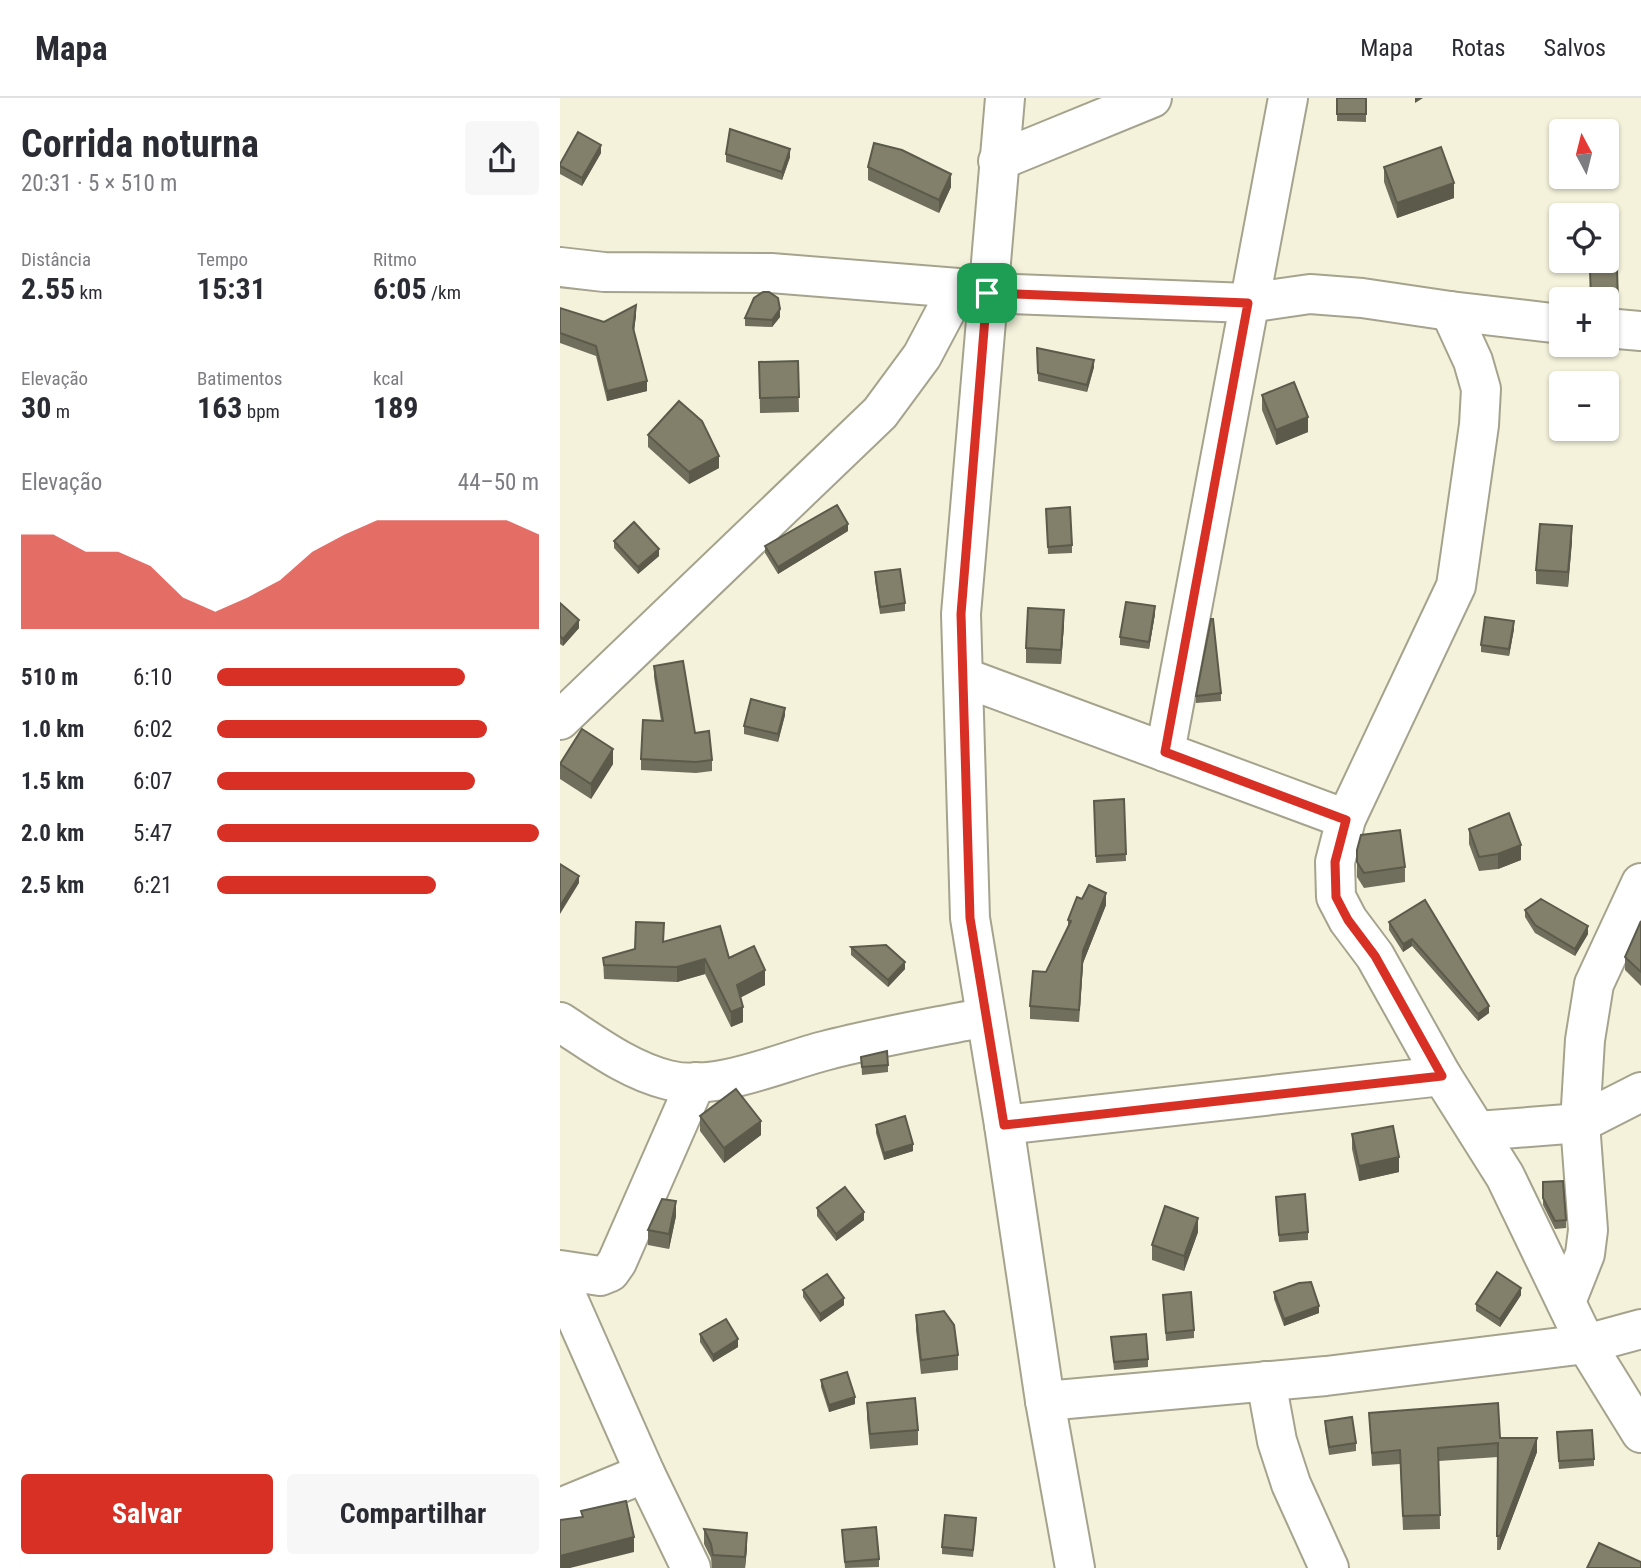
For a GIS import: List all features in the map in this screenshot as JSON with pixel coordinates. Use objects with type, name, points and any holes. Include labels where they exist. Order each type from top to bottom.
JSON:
[{"type":"street","points":[[1005,98],[998,161],[973,290],[961,614],[970,918],[1045,1401],[1075,1568]]},
{"type":"street","points":[[998,161],[1152,98]]},
{"type":"street","points":[[1165,752],[1288,98]]},
{"type":"street","points":[[560,267],[604,272],[771,273],[973,290],[1248,303],[1310,294],[1362,298],[1549,323]]},
{"type":"street","points":[[560,720],[880,413],[973,290]]},
{"type":"street","points":[[1450,311],[1473,361],[1481,389],[1479,425],[1456,586],[1346,820],[1335,862],[1336,897],[1348,920],[1375,956],[1442,1076],[1506,1176],[1586,1343],[1641,1433]]},
{"type":"street","points":[[1619,329],[1641,331]]},
{"type":"street","points":[[963,677],[1346,820]]},
{"type":"street","points":[[1566,1302],[1585,1254],[1588,1230],[1580,1123],[1585,1040],[1594,984],[1641,883]]},
{"type":"street","points":[[560,1022],[629,1066],[669,1080],[696,1082],[723,1079],[826,1050],[986,1017]]},
{"type":"street","points":[[1004,1125],[1442,1076]]},
{"type":"street","points":[[560,1270],[600,1276],[610,1272],[617,1262],[696,1082]]},
{"type":"street","points":[[1477,1131],[1580,1123],[1641,1092]]},
{"type":"street","points":[[560,1281],[645,1473],[691,1568]]},
{"type":"street","points":[[1045,1401],[1326,1376],[1586,1343],[1641,1329]]},
{"type":"street","points":[[1266,1381],[1277,1441],[1291,1484],[1329,1568]]},
{"type":"street","points":[[560,1508],[645,1473]]},
{"type":"building","points":[[1337,98],[1366,98],[1366,114],[1337,114]]},
{"type":"building","points":[[730,129],[790,149],[782,172],[726,154]]},
{"type":"building","points":[[578,132],[601,145],[582,178],[560,166]]},
{"type":"building","points":[[874,143],[902,150],[951,174],[939,200],[868,167]]},
{"type":"building","points":[[1441,147],[1454,183],[1397,203],[1384,167]]},
{"type":"building","points":[[1590,273],[1617,273],[1618,287],[1591,287]]},
{"type":"building","points":[[763,292],[769,292],[778,298],[780,309],[772,320],[745,318],[754,298]]},
{"type":"building","points":[[636,305],[633,328],[647,381],[607,391],[596,346],[560,333],[560,308],[604,322]]},
{"type":"building","points":[[1037,348],[1094,360],[1087,385],[1038,373]]},
{"type":"building","points":[[798,361],[799,397],[760,398],[759,362]]},
{"type":"building","points":[[1294,382],[1308,417],[1276,430],[1262,395]]},
{"type":"building","points":[[679,401],[702,421],[719,456],[689,472],[648,435]]},
{"type":"building","points":[[837,505],[848,524],[778,567],[765,546]]},
{"type":"building","points":[[1070,507],[1072,545],[1048,547],[1046,509]]},
{"type":"building","points":[[634,522],[659,549],[638,567],[614,541]]},
{"type":"building","points":[[1540,524],[1572,526],[1568,572],[1536,570]]},
{"type":"building","points":[[900,569],[905,603],[880,607],[875,572]]},
{"type":"building","points":[[1126,602],[1155,606],[1149,642],[1120,637]]},
{"type":"building","points":[[560,603],[579,620],[563,639],[560,636]]},
{"type":"building","points":[[1028,608],[1064,610],[1061,650],[1026,648]]},
{"type":"building","points":[[1485,617],[1514,621],[1509,649],[1481,645]]},
{"type":"building","points":[[1211,619],[1221,693],[1196,696]]},
{"type":"building","points":[[683,661],[695,733],[709,731],[712,760],[696,762],[641,759],[643,720],[663,721],[654,666]]},
{"type":"building","points":[[751,699],[785,708],[778,734],[744,726]]},
{"type":"building","points":[[582,729],[613,749],[591,784],[560,764]]},
{"type":"building","points":[[1124,799],[1126,854],[1096,856],[1094,801]]},
{"type":"building","points":[[1509,813],[1521,845],[1498,854],[1479,857],[1469,829]]},
{"type":"building","points":[[1400,830],[1405,867],[1364,873],[1357,862],[1361,835]]},
{"type":"building","points":[[560,864],[579,876],[560,906]]},
{"type":"building","points":[[1089,885],[1106,893],[1083,951],[1079,1010],[1030,1006],[1033,971],[1046,972],[1071,921],[1068,920],[1077,897],[1082,899]]},
{"type":"building","points":[[1541,899],[1588,926],[1575,949],[1535,925],[1525,910]]},
{"type":"building","points":[[1425,900],[1489,1006],[1478,1014],[1412,939],[1403,944],[1389,922]]},
{"type":"building","points":[[1641,921],[1641,972],[1625,957]]},
{"type":"building","points":[[636,922],[664,923],[663,942],[720,926],[729,958],[754,946],[765,970],[737,985],[743,1007],[731,1012],[705,959],[677,967],[604,965],[603,958],[635,949]]},
{"type":"building","points":[[886,945],[905,962],[888,980],[851,947]]},
{"type":"building","points":[[887,1051],[888,1065],[862,1067],[861,1057]]},
{"type":"building","points":[[736,1089],[761,1121],[724,1148],[700,1116]]},
{"type":"building","points":[[905,1116],[913,1144],[884,1153],[876,1125]]},
{"type":"building","points":[[1393,1126],[1399,1157],[1359,1166],[1352,1134]]},
{"type":"building","points":[[1563,1181],[1566,1220],[1555,1221],[1543,1198],[1543,1182]]},
{"type":"building","points":[[845,1187],[864,1212],[836,1234],[817,1208]]},
{"type":"building","points":[[1305,1194],[1308,1232],[1279,1235],[1276,1197]]},
{"type":"building","points":[[662,1199],[676,1201],[669,1234],[648,1230]]},
{"type":"building","points":[[1165,1206],[1198,1218],[1184,1256],[1152,1245]]},
{"type":"building","points":[[1497,1272],[1521,1288],[1500,1319],[1476,1304]]},
{"type":"building","points":[[827,1274],[844,1298],[820,1314],[803,1290]]},
{"type":"building","points":[[1311,1282],[1319,1306],[1284,1319],[1274,1292],[1299,1283]]},
{"type":"building","points":[[1191,1292],[1194,1330],[1166,1333],[1163,1295]]},
{"type":"building","points":[[944,1311],[954,1325],[958,1355],[921,1360],[916,1315]]},
{"type":"building","points":[[726,1319],[738,1339],[713,1355],[700,1334]]},
{"type":"building","points":[[1146,1334],[1148,1359],[1114,1362],[1111,1337]]},
{"type":"building","points":[[847,1372],[855,1397],[829,1405],[821,1380]]},
{"type":"building","points":[[915,1398],[918,1430],[870,1434],[867,1403]]},
{"type":"building","points":[[1498,1403],[1500,1438],[1537,1438],[1500,1536],[1497,1536],[1498,1443],[1438,1448],[1440,1515],[1403,1516],[1400,1450],[1372,1453],[1369,1413]]},
{"type":"building","points":[[1352,1417],[1356,1443],[1329,1447],[1325,1421]]},
{"type":"building","points":[[1592,1430],[1594,1459],[1559,1461],[1557,1432]]},
{"type":"building","points":[[626,1501],[634,1537],[560,1556],[560,1520],[583,1517],[581,1511]]},
{"type":"building","points":[[945,1515],[976,1518],[973,1550],[942,1547]]},
{"type":"building","points":[[876,1527],[879,1559],[845,1562],[842,1530]]},
{"type":"building","points":[[704,1529],[747,1533],[745,1557],[713,1555]]},
{"type":"building","points":[[1599,1543],[1641,1562],[1641,1568],[1587,1568]]},
{"type":"route","points":[[987,293],[1248,303],[1165,752],[1346,820],[1335,862],[1336,897],[1348,920],[1375,956],[1442,1076],[1004,1125],[970,918],[961,614],[987,293]]}]
